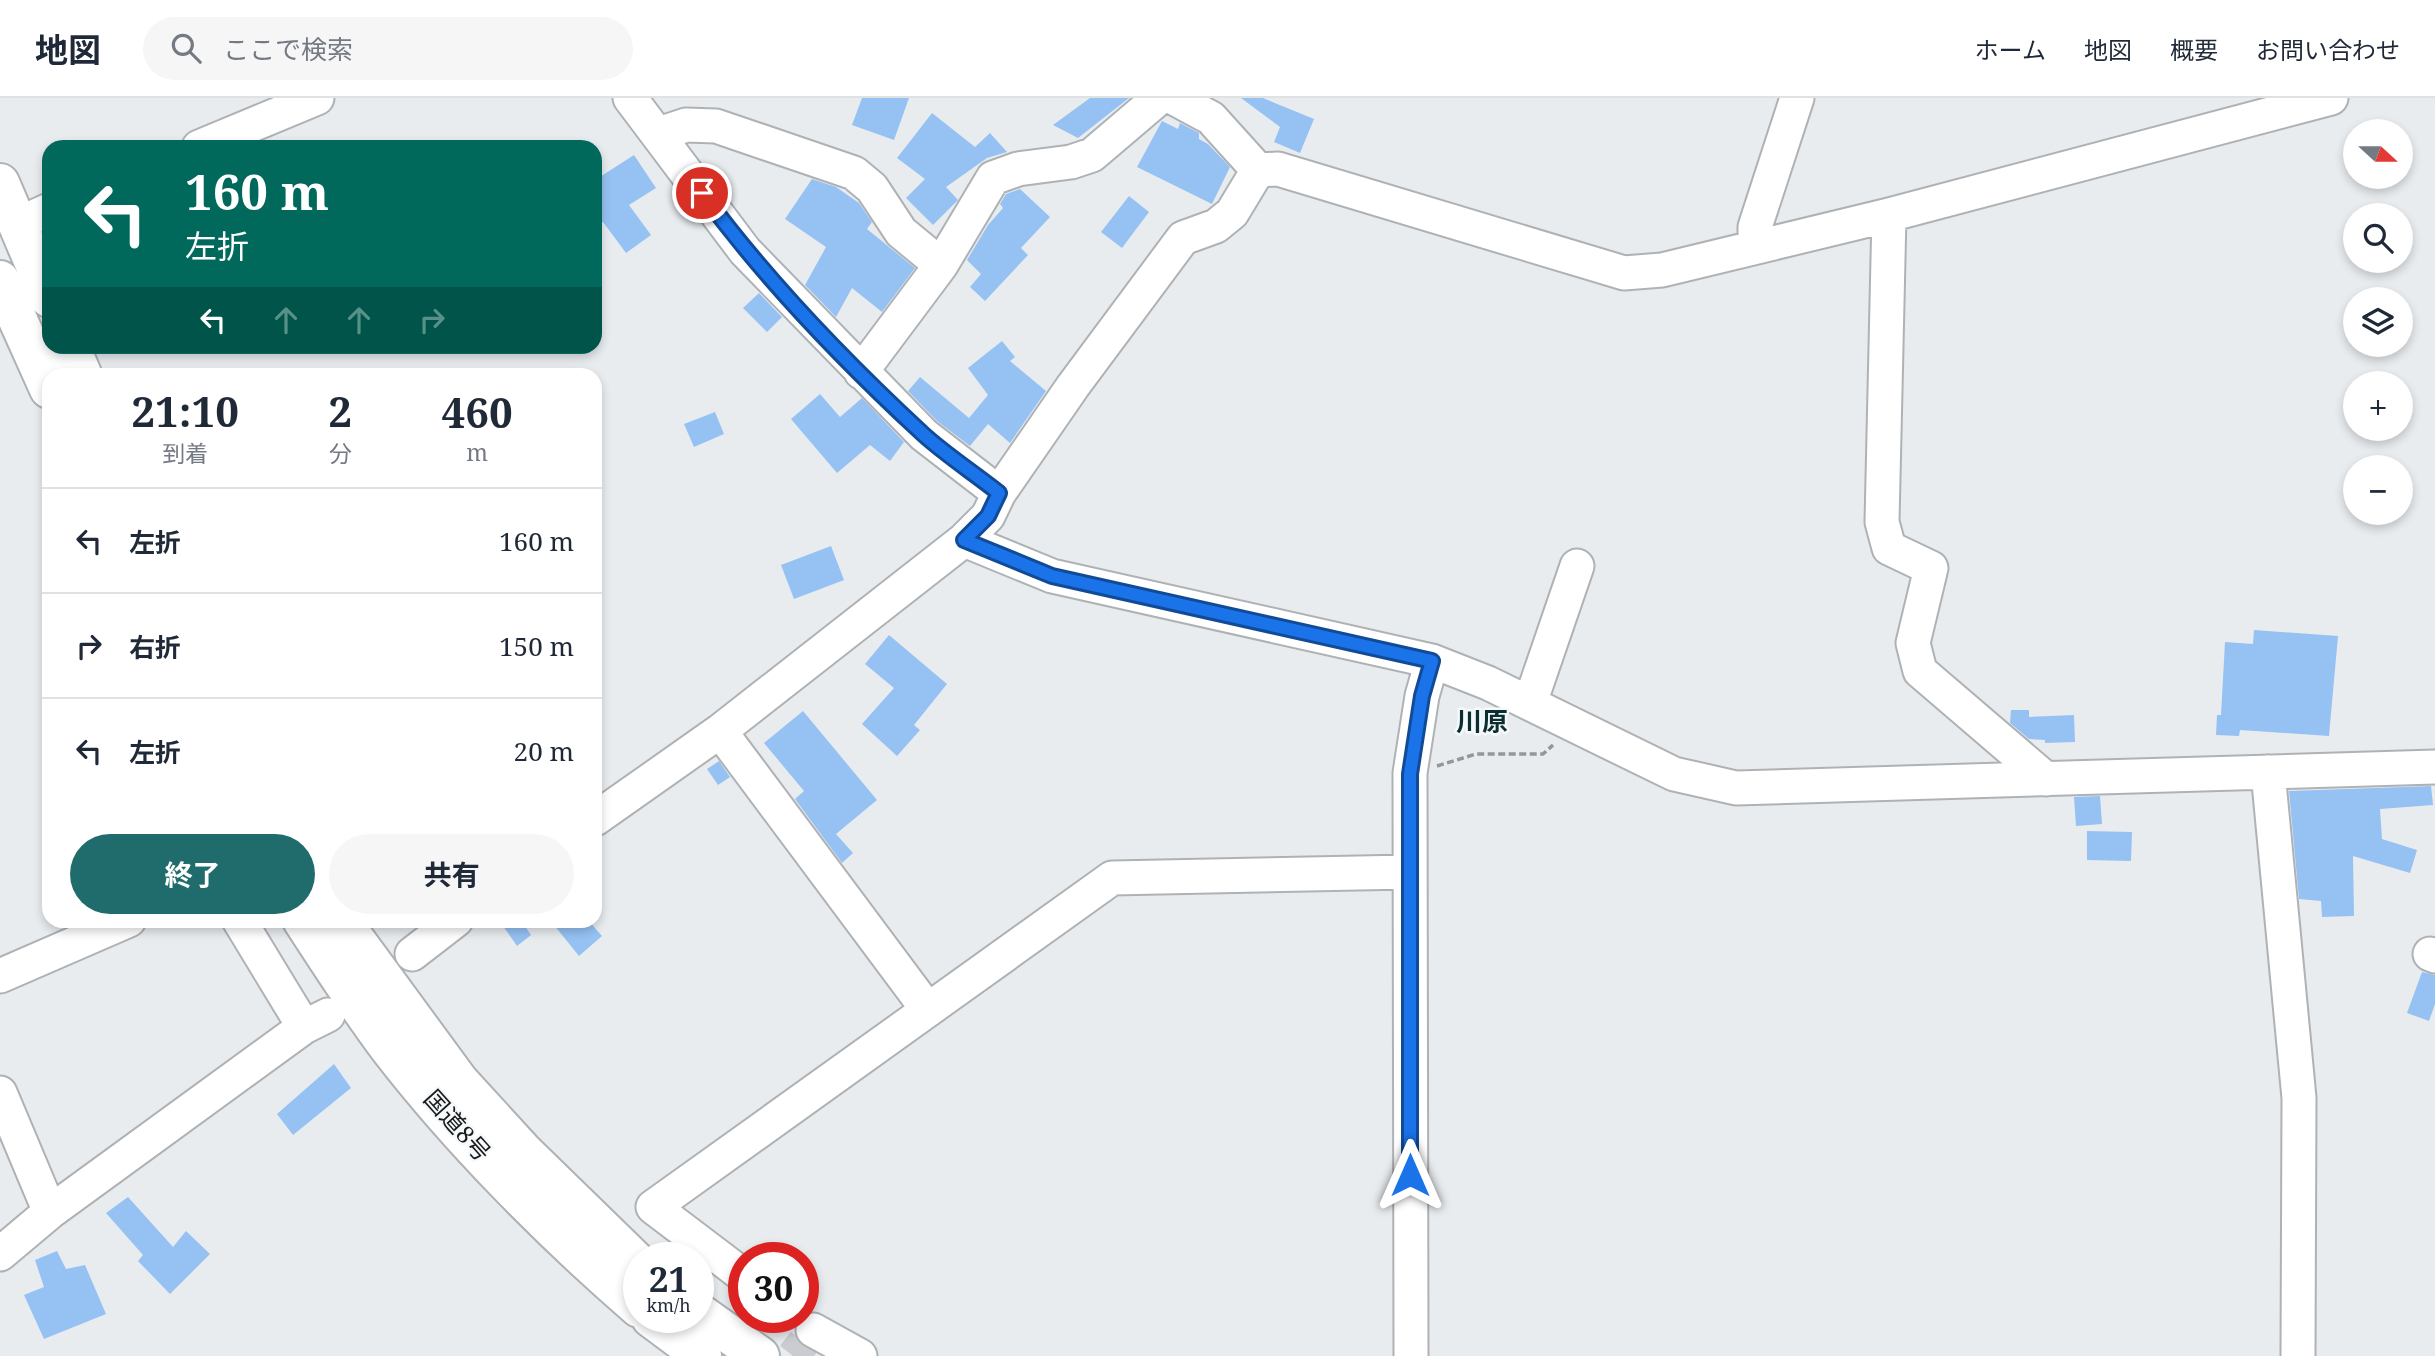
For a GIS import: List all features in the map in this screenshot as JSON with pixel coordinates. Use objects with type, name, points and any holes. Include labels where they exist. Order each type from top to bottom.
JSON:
[{"type":"highway","points":[[0,183],[33,217],[42,263]]},
{"type":"highway","points":[[0,280],[42,373]]},
{"type":"highway","name":"国道8号","points":[[307,928],[390,1049],[442,1110],[581,1258],[623,1294]]},
{"type":"highway","name":"国道8号","points":[[347,928],[459,1081],[523,1151],[623,1248]]},
{"type":"highway","points":[[714,1323],[760,1356]]},
{"type":"highway","points":[[671,1333],[702,1356]]},
{"type":"street","points":[[216,140],[317,98]]},
{"type":"street","points":[[630,98],[745,251],[924,435],[999,493]]},
{"type":"street","points":[[861,372],[941,265],[993,178],[1018,169],[1071,162],[1092,155],[1159,98]]},
{"type":"street","points":[[1174,98],[1211,118],[1258,170]]},
{"type":"street","points":[[1755,247],[1755,227],[1797,98]]},
{"type":"street","points":[[1258,170],[1278,169],[1624,273],[1662,270],[1889,215],[2331,98]]},
{"type":"street","points":[[659,134],[686,125],[716,126],[854,173],[872,187],[901,232],[941,265]]},
{"type":"street","points":[[602,814],[720,731],[964,540],[988,516],[999,493],[1183,238],[1216,226],[1232,213],[1258,170]]},
{"type":"street","points":[[1889,215],[1882,522],[1889,548],[1931,568],[1913,643],[1920,671],[2046,779]]},
{"type":"street","points":[[964,540],[1052,576],[1432,661],[1530,703],[1674,774],[1736,788],[2435,767]]},
{"type":"street","points":[[1530,703],[1577,566]]},
{"type":"street","points":[[1411,1356],[1410,774],[1422,696],[1432,661]]},
{"type":"street","points":[[720,731],[928,1010]]},
{"type":"street","points":[[2268,772],[2299,1098],[2298,1356]]},
{"type":"street","points":[[728,1264],[653,1207],[1112,878],[1409,872]]},
{"type":"street","points":[[0,976],[111,928]]},
{"type":"street","points":[[0,1254],[50,1212],[316,1021],[245,928]]},
{"type":"street","points":[[412,954],[446,928]]},
{"type":"street","points":[[0,1093],[50,1212]]},
{"type":"street","points":[[811,1333],[860,1356]]},
{"type":"path","points":[[1410,774],[1476,754],[1543,754],[1576,725]]},
{"type":"building","points":[[862,98],[909,98],[894,140],[852,125]]},
{"type":"building","points":[[1090,98],[1129,98],[1078,138],[1053,125]]},
{"type":"building","points":[[1241,98],[1263,98],[1314,119],[1300,153],[1274,142],[1280,127]]},
{"type":"building","points":[[932,113],[975,147],[990,133],[1007,152],[987,158],[946,187],[958,200],[933,225],[906,198],[925,179],[897,158]]},
{"type":"building","points":[[1162,121],[1178,129],[1180,123],[1199,133],[1199,139],[1208,144],[1230,167],[1212,204],[1137,167]]},
{"type":"building","points":[[634,155],[656,188],[629,205],[651,235],[626,253],[602,223],[602,176]]},
{"type":"building","points":[[812,179],[836,187],[859,203],[872,222],[867,229],[915,268],[882,312],[852,288],[836,317],[805,285],[826,247],[785,219]]},
{"type":"building","points":[[1020,189],[1050,217],[1021,248],[1028,255],[985,301],[970,287],[981,274],[967,260],[988,225],[1003,208],[1000,204],[1006,194]]},
{"type":"building","points":[[1129,196],[1149,212],[1122,248],[1101,232]]},
{"type":"building","points":[[759,293],[782,317],[767,332],[743,308]]},
{"type":"building","points":[[1002,341],[1015,357],[1010,361],[1046,391],[1010,443],[988,424],[970,446],[937,421],[908,391],[920,377],[969,418],[988,395],[968,368]]},
{"type":"building","points":[[820,394],[840,417],[862,398],[904,442],[890,461],[870,445],[837,473],[791,419]]},
{"type":"building","points":[[715,412],[724,434],[694,447],[684,424]]},
{"type":"building","points":[[831,546],[844,580],[794,599],[781,565]]},
{"type":"building","points":[[2254,630],[2338,636],[2329,736],[2240,730],[2239,736],[2216,735],[2217,715],[2221,715],[2225,642],[2253,644]]},
{"type":"building","points":[[889,635],[947,684],[914,725],[920,730],[897,756],[862,724],[894,688],[865,664]]},
{"type":"building","points":[[2011,710],[2029,710],[2029,717],[2074,715],[2075,742],[2045,743],[2045,740],[2029,739],[2010,723]]},
{"type":"building","points":[[803,711],[877,800],[836,834],[853,853],[842,863],[795,799],[804,791],[764,743]]},
{"type":"building","points":[[719,761],[730,777],[718,785],[707,769]]},
{"type":"building","points":[[2431,786],[2433,805],[2380,809],[2382,839],[2417,850],[2410,873],[2353,856],[2354,916],[2322,917],[2321,901],[2299,899],[2289,791]]},
{"type":"building","points":[[2100,796],[2102,824],[2076,826],[2074,797]]},
{"type":"building","points":[[2087,831],[2132,832],[2131,861],[2087,860]]},
{"type":"building","points":[[505,928],[526,928],[531,935],[517,946]]},
{"type":"building","points":[[556,928],[595,928],[602,936],[579,956]]},
{"type":"building","points":[[2422,972],[2435,975],[2435,1004],[2429,1021],[2407,1013]]},
{"type":"building","points":[[334,1064],[351,1088],[293,1135],[277,1114]]},
{"type":"building","points":[[128,1197],[173,1247],[186,1231],[210,1254],[170,1294],[138,1261],[143,1255],[106,1213]]},
{"type":"building","points":[[57,1251],[66,1269],[85,1265],[106,1314],[44,1339],[24,1295],[44,1287],[35,1260]]},
{"type":"tunnel","points":[[793,1356],[804,1342]]},
{"type":"district","name":"川原","points":[[1482,722]]},
{"type":"route","points":[[702,193],[745,251],[804,314],[924,435],[999,493],[988,516],[964,540],[1052,576],[1432,661],[1422,696],[1410,774],[1410,1175]]}]
